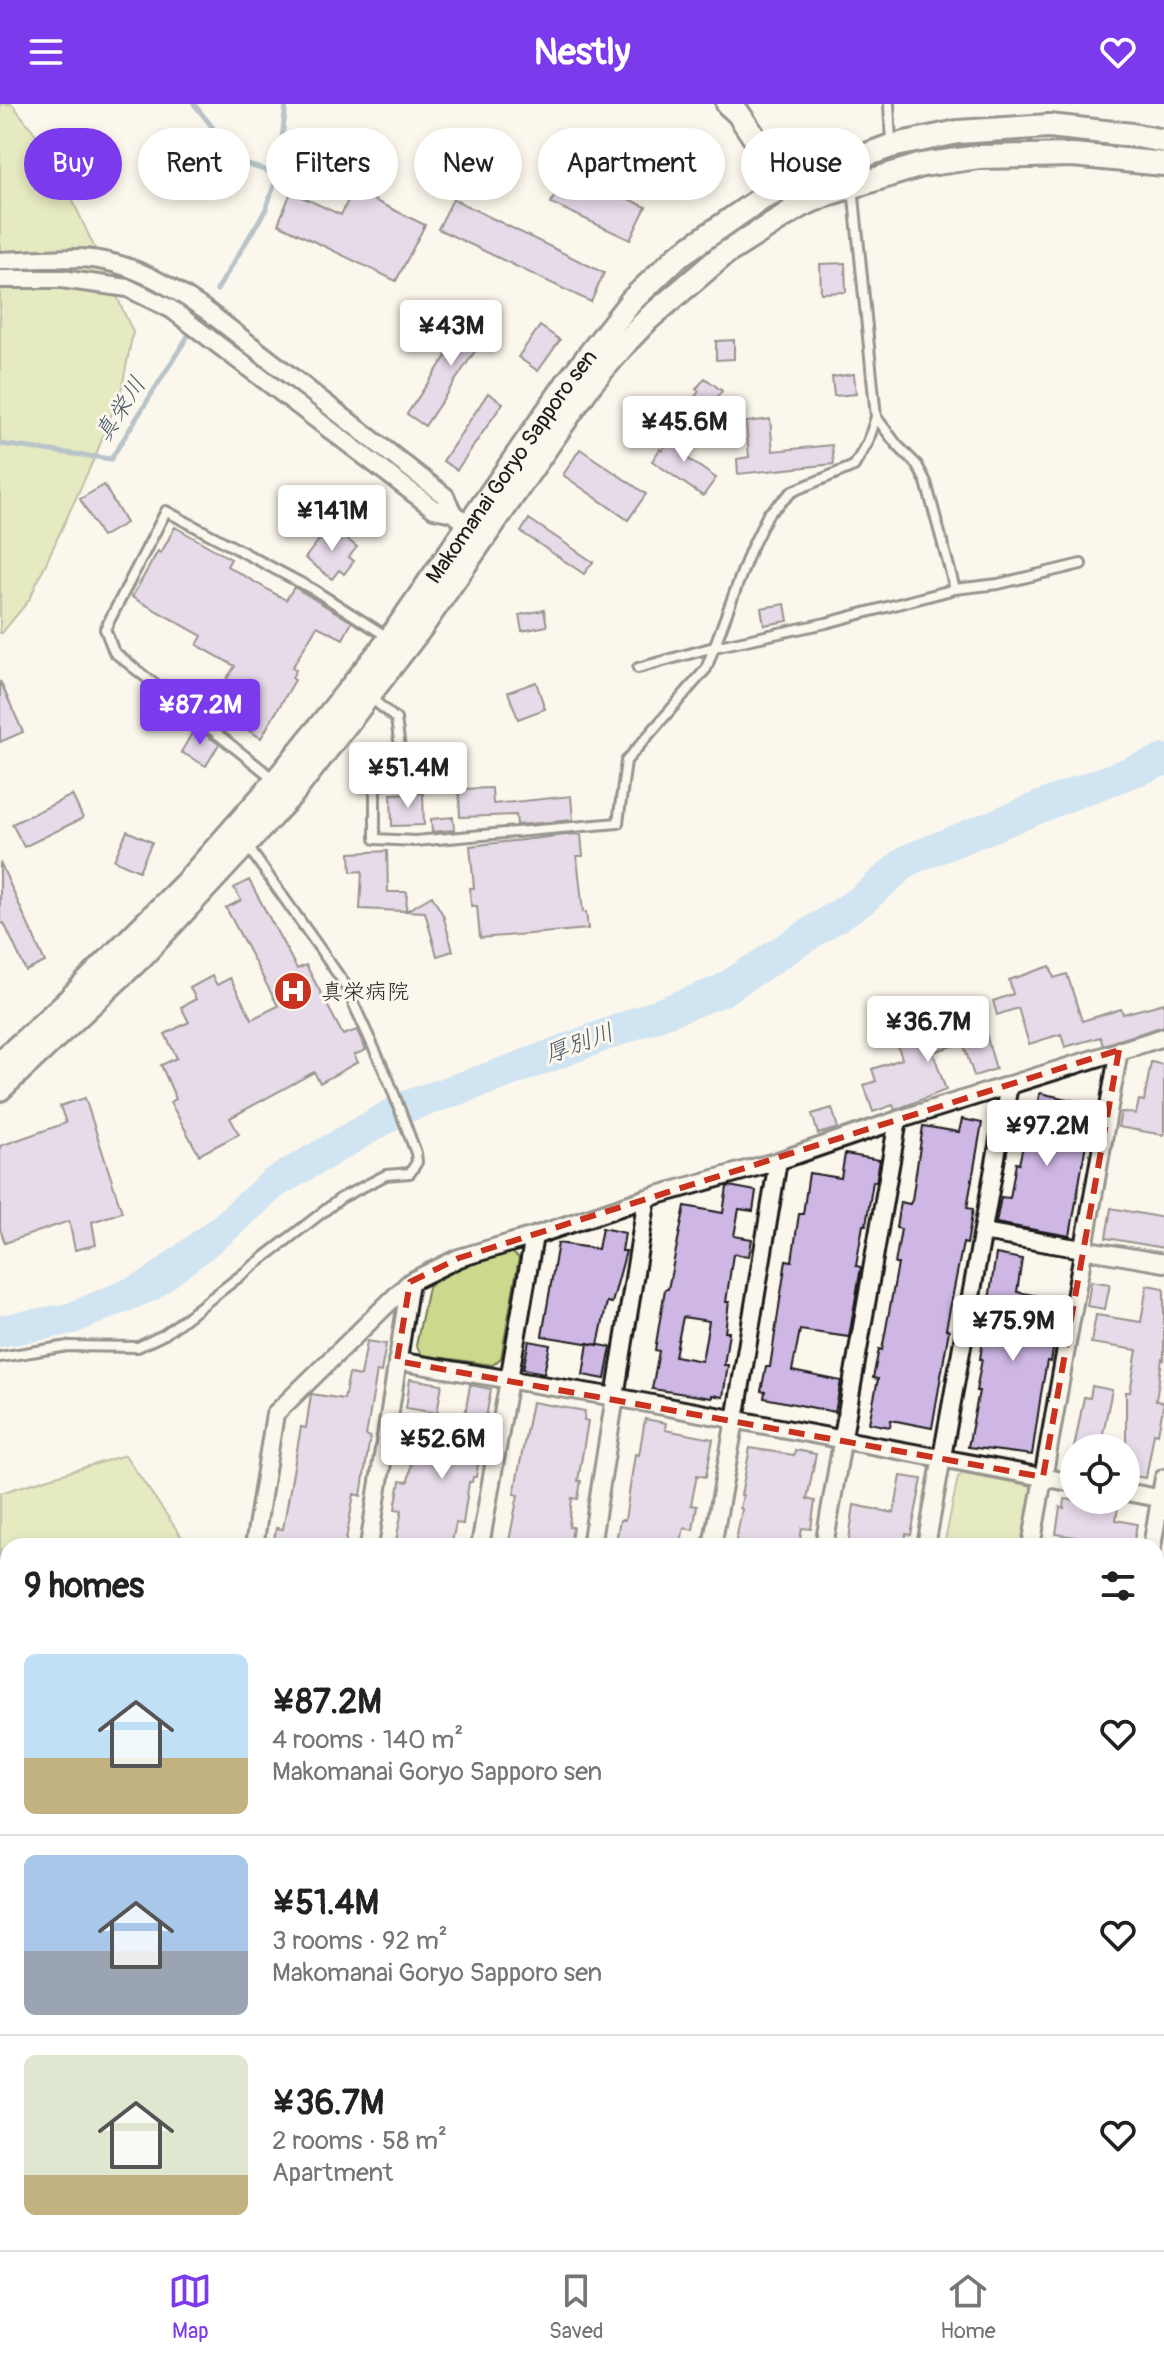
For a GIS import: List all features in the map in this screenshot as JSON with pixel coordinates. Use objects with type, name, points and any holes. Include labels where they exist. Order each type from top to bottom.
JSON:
[{"type":"main road","points":[[728,104],[748,128]]},
{"type":"main road","name":"Makomanai Goryo Sapporo sen","points":[[870,154],[891,146],[958,132],[1049,126],[1164,141]]},
{"type":"main road","name":"Makomanai Goryo Sapporo sen","points":[[870,181],[922,165],[979,157],[1073,155],[1164,164]]},
{"type":"main road","name":"Makomanai Goryo Sapporo sen","points":[[0,1063],[69,1000],[185,884],[276,781],[390,639],[568,382],[632,300],[677,257],[759,200]]},
{"type":"main road","points":[[796,200],[800,206]]},
{"type":"main road","name":"Makomanai Goryo Sapporo sen","points":[[0,1089],[141,957],[293,793],[420,629],[469,525],[627,341],[723,255],[800,206],[816,200]]},
{"type":"street","points":[[0,261],[84,258],[131,268],[168,285],[445,496],[469,525]]},
{"type":"street","points":[[0,279],[61,279],[128,288],[171,309],[434,509],[469,525]]},
{"type":"street","points":[[255,1538],[275,1414],[410,1282],[459,1258],[647,1198],[778,1161],[1164,1037]]},
{"type":"street","points":[[1032,1538],[1119,1050]]},
{"type":"street","points":[[927,1538],[1009,1085]]},
{"type":"street","points":[[825,1538],[898,1120]]},
{"type":"street","points":[[713,1538],[778,1161]]},
{"type":"street","points":[[592,1538],[647,1198]]},
{"type":"street","points":[[983,1232],[1164,1263]]},
{"type":"street","points":[[481,1538],[534,1236]]},
{"type":"street","points":[[370,1538],[410,1282]]},
{"type":"street","points":[[397,1361],[615,1397],[1060,1480]]},
{"type":"street","points":[[1154,1538],[1164,1478]]},
{"type":"street","points":[[1140,1495],[1162,1499]]},
{"type":"lane","points":[[889,104],[891,146]]},
{"type":"lane","points":[[369,697],[396,719],[402,762],[375,789],[375,839],[415,841],[618,823],[626,761],[706,669],[750,551],[768,514],[793,491],[854,466],[868,442],[876,417],[854,200]]},
{"type":"lane","points":[[876,417],[917,465],[926,482],[955,589]]},
{"type":"lane","points":[[276,781],[114,652],[105,629],[166,511],[314,590],[390,639]]},
{"type":"lane","points":[[638,668],[955,589],[998,584],[1081,564]]},
{"type":"lane","points":[[0,1357],[68,1346],[138,1347],[165,1334],[341,1198],[386,1175],[410,1173],[417,1162],[389,1081],[344,983],[246,844]]},
{"type":"highlighted area","points":[[1119,1050],[1043,1477],[397,1361],[410,1282],[459,1258]]},
{"type":"green space","points":[[0,104],[12,104],[31,128],[24,128],[24,200],[73,200],[133,332],[122,387],[97,452],[29,600],[0,633]]},
{"type":"green space","points":[[507,1249],[519,1258],[501,1358],[493,1365],[422,1355],[416,1346],[428,1287],[462,1264]]},
{"type":"green space","points":[[125,1455],[182,1538],[0,1538],[0,1493]]},
{"type":"green space","points":[[964,1473],[1032,1486],[1035,1494],[1026,1538],[946,1538],[958,1477]]},
{"type":"building","points":[[288,200],[308,200],[341,215],[348,200],[374,200],[425,225],[396,281],[278,224]]},
{"type":"building","points":[[455,200],[604,273],[591,302],[438,229]]},
{"type":"building","points":[[552,200],[631,200],[646,207],[630,240],[551,203]]},
{"type":"building","points":[[845,263],[846,292],[821,293],[820,264]]},
{"type":"building","points":[[477,310],[495,321],[425,426],[407,414]]},
{"type":"building","points":[[540,326],[560,340],[538,371],[518,357]]},
{"type":"building","points":[[734,340],[734,359],[716,360],[716,341]]},
{"type":"building","points":[[854,374],[856,394],[834,396],[832,377]]},
{"type":"building","points":[[705,378],[722,391],[708,409],[694,398],[699,391],[696,389]]},
{"type":"building","points":[[488,393],[503,403],[457,470],[443,461]]},
{"type":"building","points":[[770,419],[773,451],[832,445],[834,464],[738,474],[737,459],[749,457],[746,422]]},
{"type":"building","points":[[682,432],[697,442],[687,458],[716,478],[703,496],[652,461],[671,436],[677,440]]},
{"type":"building","points":[[580,449],[646,494],[628,520],[563,475]]},
{"type":"building","points":[[104,485],[126,523],[102,537],[80,499]]},
{"type":"building","points":[[529,519],[593,562],[584,574],[521,532]]},
{"type":"building","points":[[330,526],[357,547],[349,557],[354,561],[344,574],[339,570],[332,579],[305,558]]},
{"type":"building","points":[[175,527],[231,559],[227,566],[286,600],[294,587],[352,622],[343,639],[317,626],[292,668],[296,670],[292,678],[295,680],[261,738],[209,706],[235,666],[197,645],[202,636],[132,597]]},
{"type":"building","points":[[785,604],[788,621],[764,625],[761,608]]},
{"type":"building","points":[[544,610],[547,626],[522,631],[519,615]]},
{"type":"building","points":[[0,681],[23,732],[0,742]]},
{"type":"building","points":[[536,682],[545,709],[518,719],[508,692]]},
{"type":"building","points":[[195,728],[219,744],[206,766],[181,752]]},
{"type":"building","points":[[492,788],[493,804],[571,796],[573,820],[517,825],[516,815],[460,817],[459,789]]},
{"type":"building","points":[[423,793],[424,825],[392,826],[391,794]]},
{"type":"building","points":[[72,795],[83,818],[24,847],[12,824]]},
{"type":"building","points":[[453,817],[454,830],[432,832],[431,819]]},
{"type":"building","points":[[127,831],[152,842],[139,871],[114,860]]},
{"type":"building","points":[[581,835],[583,856],[577,856],[583,912],[586,912],[588,929],[480,938],[477,906],[471,906],[470,888],[474,888],[470,846]]},
{"type":"building","points":[[387,851],[388,892],[407,892],[406,911],[432,896],[443,915],[453,951],[437,956],[425,912],[360,909],[362,871],[351,872],[350,853]]},
{"type":"building","points":[[0,862],[45,962],[26,971],[4,923],[0,924]]},
{"type":"building","points":[[249,880],[297,969],[306,965],[343,1035],[357,1030],[366,1050],[354,1055],[358,1062],[320,1083],[314,1072],[230,1118],[239,1134],[199,1155],[170,1102],[176,1099],[161,1065],[177,1058],[165,1034],[189,1022],[181,1007],[196,999],[190,988],[212,976],[217,985],[230,978],[252,1019],[278,1006],[226,908],[241,900],[234,888]]},
{"type":"building","points":[[1050,966],[1054,978],[1067,974],[1082,1021],[1121,1009],[1123,1014],[1164,1003],[1164,1026],[1103,1045],[1100,1037],[1065,1047],[1061,1034],[1029,1044],[1018,1008],[997,1015],[993,1001],[1013,994],[1009,980]]},
{"type":"building","points":[[980,1013],[996,1069],[974,1076],[963,1043],[933,1052],[946,1090],[895,1110],[893,1105],[873,1112],[864,1085],[876,1081],[872,1069],[902,1059],[897,1043],[950,1027],[948,1022]]},
{"type":"building","points":[[1151,1062],[1164,1065],[1164,1135],[1118,1127],[1121,1112],[1136,1114],[1139,1100],[1144,1101]]},
{"type":"building","points":[[1040,1093],[1085,1103],[1078,1136],[1087,1138],[1070,1236],[996,1223],[1001,1197],[1010,1198],[1028,1123],[1015,1120],[1019,1103],[1037,1106]]},
{"type":"building","points":[[85,1098],[122,1212],[92,1222],[96,1245],[75,1250],[69,1221],[5,1243],[0,1229],[0,1146],[66,1123],[60,1106]]},
{"type":"building","points":[[832,1108],[838,1128],[818,1134],[812,1114]]},
{"type":"building","points":[[962,1119],[982,1123],[967,1208],[973,1209],[946,1329],[949,1330],[932,1428],[891,1420],[890,1427],[869,1423],[878,1379],[873,1378],[879,1349],[882,1350],[898,1264],[895,1264],[901,1229],[896,1228],[900,1202],[910,1204],[912,1200],[923,1126],[959,1132]]},
{"type":"building","points":[[845,1154],[880,1160],[876,1182],[873,1181],[866,1225],[863,1225],[856,1266],[861,1267],[849,1337],[800,1330],[792,1371],[841,1381],[835,1412],[764,1398],[765,1392],[761,1391],[766,1367],[770,1367],[786,1260],[792,1261],[809,1173],[841,1178]]},
{"type":"building","points":[[727,1187],[756,1191],[753,1211],[739,1209],[734,1236],[752,1239],[749,1256],[733,1254],[726,1302],[729,1302],[725,1332],[729,1332],[724,1365],[728,1365],[723,1397],[652,1389],[665,1289],[668,1289],[685,1206],[723,1213]],"holes":[[[683,1317],[709,1321],[702,1361],[675,1356]]]},
{"type":"building","points":[[1111,1208],[1164,1218],[1164,1248],[1106,1238]]},
{"type":"building","points":[[602,1228],[625,1233],[622,1251],[626,1251],[612,1303],[607,1302],[598,1345],[542,1336],[558,1243],[598,1249]]},
{"type":"building","points":[[996,1254],[1022,1259],[1017,1292],[1061,1300],[1051,1362],[1047,1361],[1032,1455],[968,1447],[979,1391],[976,1391]]},
{"type":"building","points":[[1091,1281],[1110,1284],[1105,1309],[1087,1306]]},
{"type":"building","points":[[1147,1285],[1164,1288],[1164,1360],[1156,1401],[1164,1402],[1158,1434],[1154,1433],[1146,1478],[1140,1477],[1140,1434],[1126,1434],[1126,1392],[1130,1392],[1137,1350],[1091,1343],[1096,1315],[1141,1322]]},
{"type":"building","points":[[367,1341],[386,1344],[381,1372],[377,1371],[366,1436],[370,1437],[361,1496],[354,1494],[346,1538],[274,1538],[276,1528],[283,1529],[301,1427],[306,1428],[311,1394],[344,1399],[349,1374],[361,1376]]},
{"type":"building","points":[[529,1341],[550,1345],[544,1373],[523,1369]]},
{"type":"building","points":[[588,1343],[611,1347],[605,1379],[583,1375]]},
{"type":"building","points":[[410,1379],[442,1384],[437,1413],[406,1408]]},
{"type":"building","points":[[470,1385],[491,1389],[476,1477],[469,1482],[463,1524],[456,1523],[453,1538],[397,1538],[402,1510],[395,1509],[400,1481],[408,1482],[414,1446],[454,1452],[459,1420],[464,1421]]},
{"type":"building","points":[[1092,1386],[1112,1390],[1103,1434],[1077,1434],[1084,1397],[1090,1398]]},
{"type":"building","points":[[532,1402],[585,1411],[584,1420],[588,1421],[578,1499],[572,1498],[569,1527],[573,1527],[571,1538],[510,1538],[518,1495],[514,1494]]},
{"type":"building","points":[[645,1419],[666,1423],[665,1430],[713,1439],[706,1477],[697,1475],[691,1505],[697,1506],[693,1530],[684,1528],[682,1538],[617,1538],[620,1520],[625,1520],[635,1454],[639,1455]]},
{"type":"building","points":[[750,1448],[794,1455],[795,1450],[816,1454],[807,1499],[815,1501],[811,1529],[802,1528],[800,1538],[737,1538],[742,1509],[741,1495]]},
{"type":"building","points":[[901,1476],[922,1479],[911,1535],[906,1534],[906,1538],[849,1538],[854,1505],[894,1513]]},
{"type":"building","points":[[1060,1507],[1060,1514],[1117,1514],[1116,1520],[1137,1524],[1134,1538],[1082,1538],[1056,1534]]},
{"type":"waterway","points":[[194,104],[241,163],[266,170]]},
{"type":"waterway","name":"真栄川","points":[[217,290],[266,209],[278,174],[286,104]]},
{"type":"waterway","name":"真栄川","points":[[0,444],[111,459],[191,331]]},
{"type":"waterway","name":"厚別川","points":[[0,1331],[70,1319],[151,1285],[225,1227],[274,1183],[405,1107],[721,991],[862,900],[908,860],[1164,760]]},
{"type":"place","name":"真栄病院","points":[[293,991]]}]
